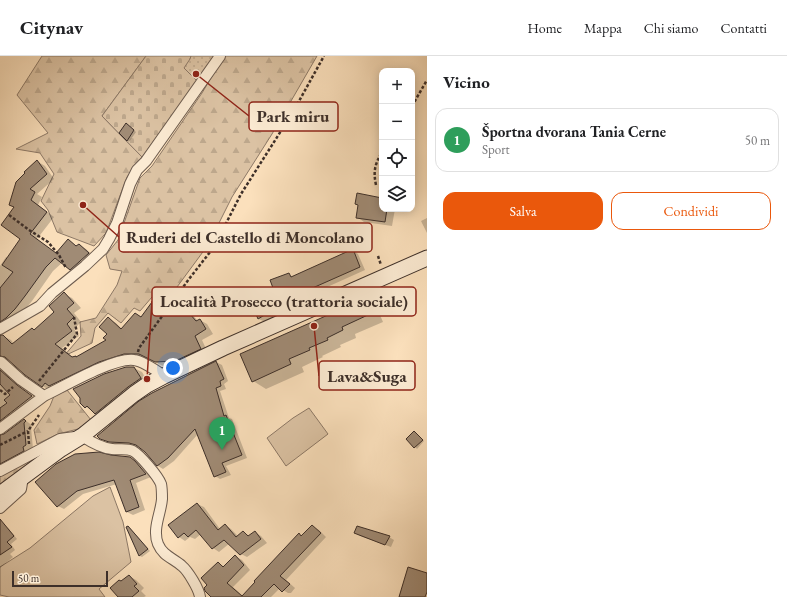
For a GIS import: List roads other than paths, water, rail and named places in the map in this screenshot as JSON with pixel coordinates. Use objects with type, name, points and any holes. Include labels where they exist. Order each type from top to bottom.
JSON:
[{"type":"main road","points":[[0,494],[61,449],[82,436],[147,385],[223,348],[427,258]]},
{"type":"street","points":[[0,329],[40,306],[52,293],[75,275],[103,249],[117,223],[130,184],[137,170],[146,161],[220,56]]},
{"type":"street","points":[[0,429],[47,395],[112,363],[136,360],[156,370],[164,376]]},
{"type":"street","points":[[1,362],[20,380],[33,389],[47,395]]},
{"type":"street","points":[[0,471],[60,439],[82,436],[90,442],[106,448],[132,451],[140,457],[161,484],[162,500],[156,530],[158,543],[162,551],[168,557],[183,567],[195,584],[200,593],[200,597]]},
{"type":"street","points":[[0,508],[21,489],[23,477]]},
{"type":"place","name":"Park miru","points":[[196,74]]},
{"type":"place","name":"Ruderi del Castello di Moncolano","points":[[83,205]]},
{"type":"place","name":"Lava&Suga","points":[[314,326]]},
{"type":"place","name":"Località Prosecco (trattoria sociale)","points":[[147,379]]},
{"type":"place","name":"Športna dvorana Tania Cerne","points":[[222,450]]}]
